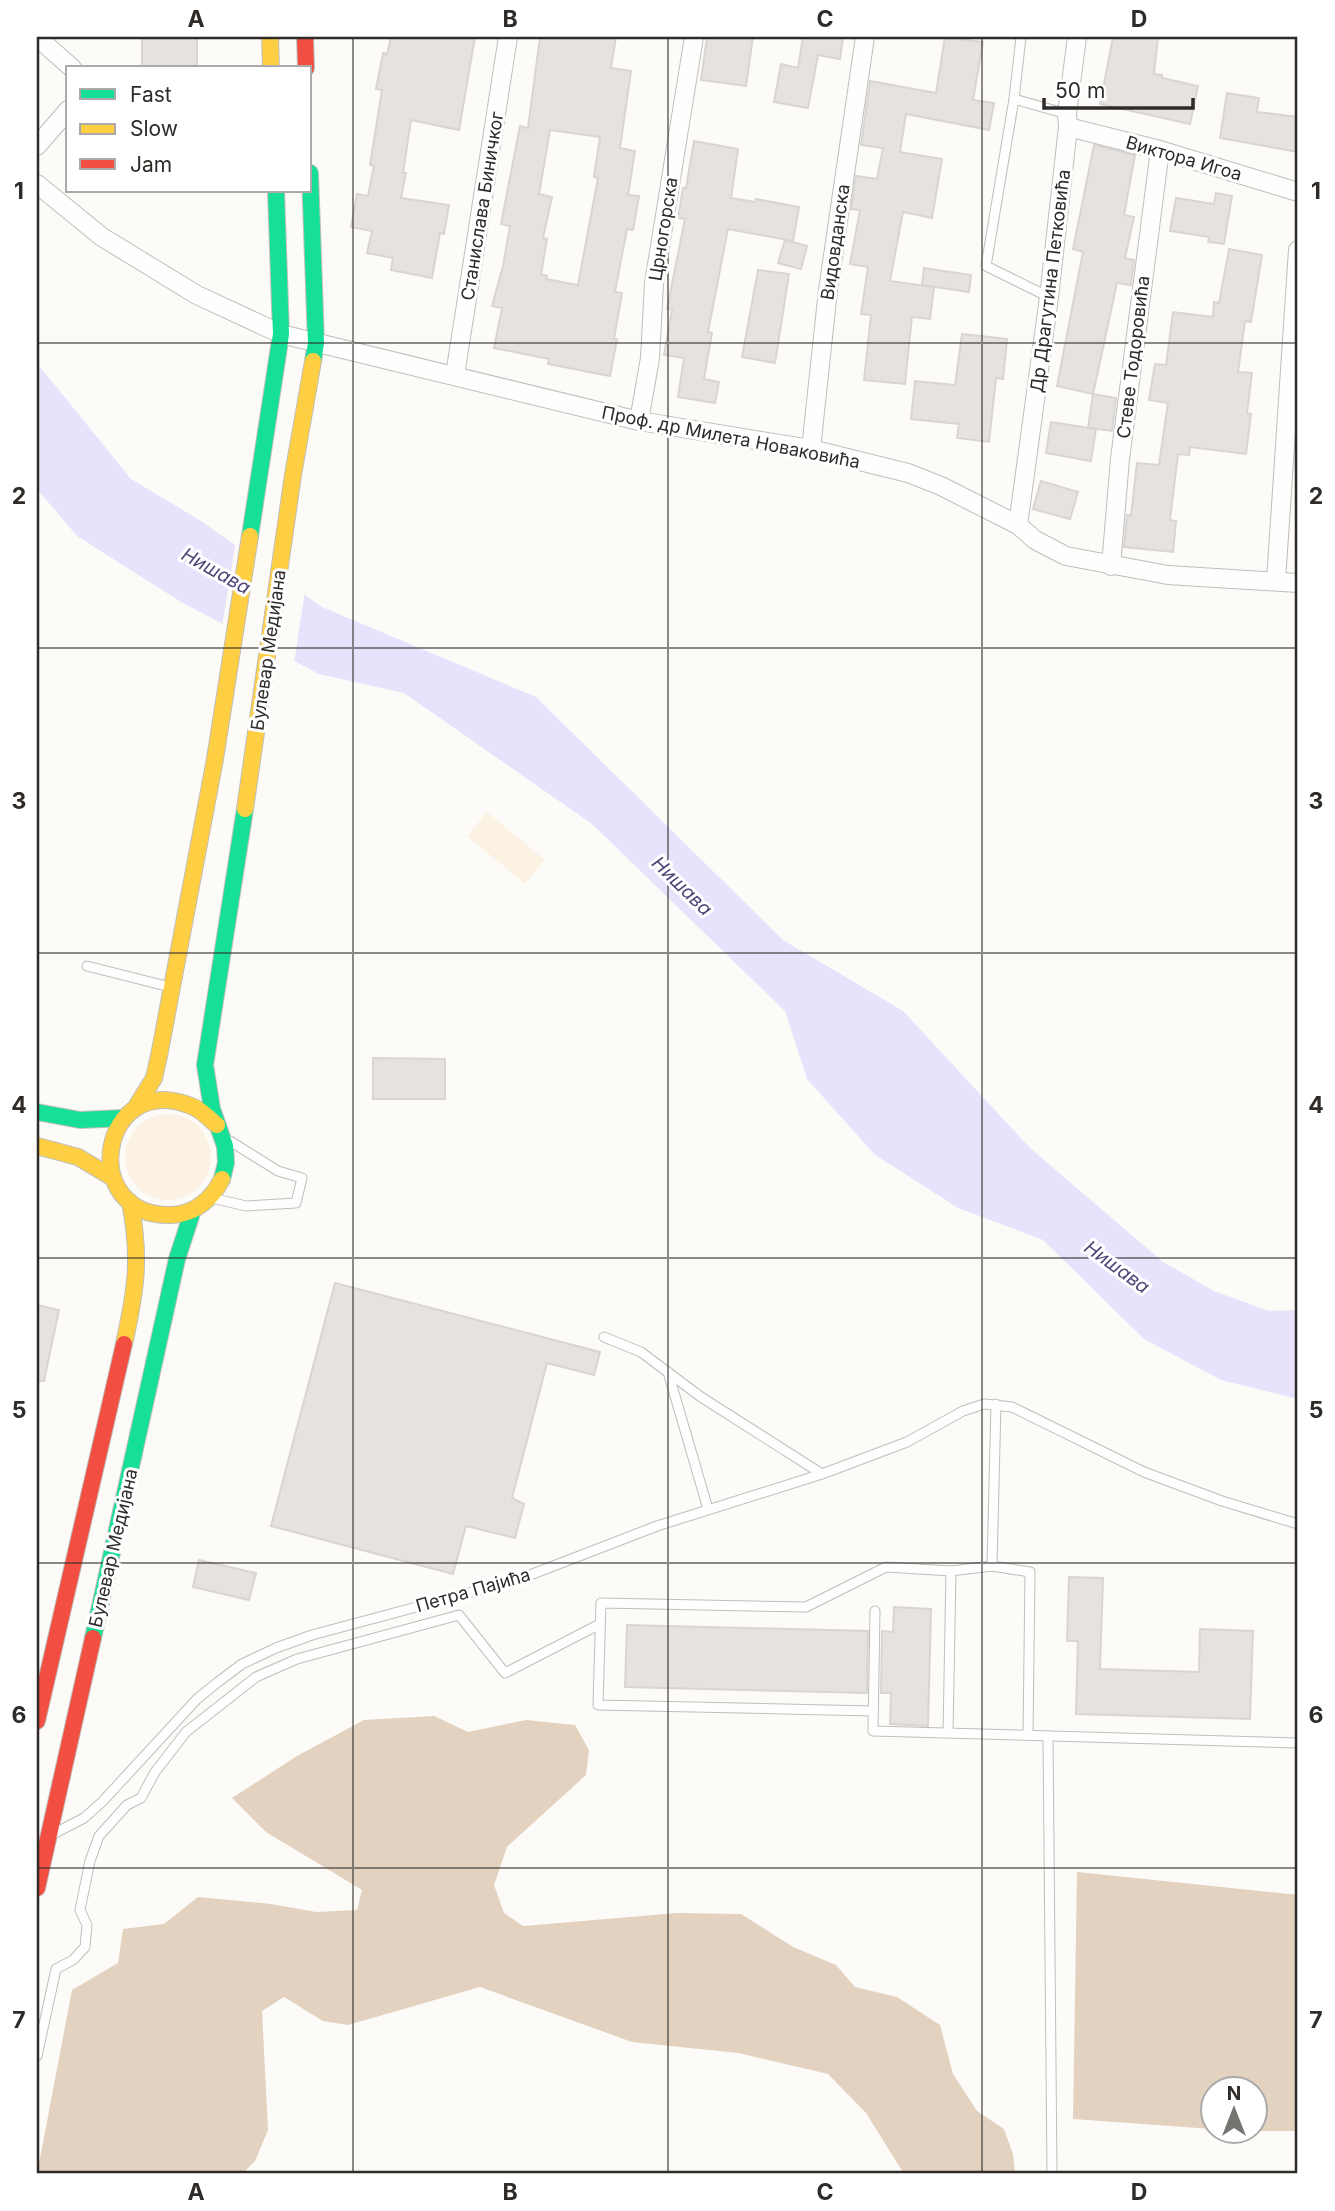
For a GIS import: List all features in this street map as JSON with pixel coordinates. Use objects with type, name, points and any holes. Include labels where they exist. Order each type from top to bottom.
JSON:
[{"type":"main road","points":[[270,37],[271,66]]},
{"type":"main road","points":[[305,37],[306,66]]},
{"type":"main road","name":"Булевар Медијана","points":[[276,192],[281,334],[215,759],[154,1078],[115,1131],[110,1147],[109,1163],[120,1191],[130,1202],[145,1211],[160,1215],[177,1215],[193,1210],[211,1197],[219,1187],[227,1162],[208,1089],[205,1065],[293,475],[316,343],[311,192]]},
{"type":"main road","points":[[37,1112],[70,1121],[88,1122],[130,1113],[153,1100],[162,1099],[189,1102],[205,1111],[220,1130]]},
{"type":"main road","points":[[37,1146],[78,1157],[113,1178]]},
{"type":"main road","name":"Булевар Медијана","points":[[37,1721],[135,1294],[139,1268],[138,1247],[130,1202]]},
{"type":"main road","name":"Булевар Медијана","points":[[37,1888],[177,1259],[193,1210]]},
{"type":"street","points":[[37,37],[70,66]]},
{"type":"street","name":"Станислава Биничког","points":[[455,375],[509,37]]},
{"type":"street","name":"Црногорска","points":[[639,421],[650,358],[654,283],[694,37]]},
{"type":"street","name":"Видовданска","points":[[811,449],[828,290],[865,37]]},
{"type":"street","name":"Др Драгутина Петковића","points":[[1018,525],[1049,297],[1077,37]]},
{"type":"street","points":[[37,146],[66,112]]},
{"type":"street","name":"Виктора Игоа","points":[[1068,120],[1298,192]]},
{"type":"street","name":"Стеве Тодоровића","points":[[1111,566],[1120,459],[1160,150]]},
{"type":"street","points":[[37,184],[102,237],[197,295],[281,334]]},
{"type":"street","points":[[1276,581],[1298,250]]},
{"type":"street","name":"Проф. др Милета Новаковића","points":[[281,334],[639,421],[811,449],[908,473],[941,486],[1018,525],[1035,540],[1066,556],[1168,575],[1298,583]]},
{"type":"lane","points":[[1020,37],[1014,99],[986,266],[1049,297]]},
{"type":"lane","points":[[1014,99],[1068,120]]},
{"type":"lane","points":[[87,966],[172,987]]},
{"type":"lane","points":[[211,1197],[246,1206],[296,1203],[302,1178],[278,1171],[220,1130]]},
{"type":"lane","points":[[604,1337],[641,1352],[701,1397],[822,1474]]},
{"type":"lane","points":[[668,1372],[708,1509]]},
{"type":"lane","name":"Петра Пајића","points":[[48,1837],[84,1818],[166,1735],[197,1699],[243,1664],[275,1648],[312,1635],[517,1580],[708,1509],[822,1474],[907,1442],[984,1404],[996,1404]]},
{"type":"lane","points":[[992,1566],[996,1404],[1026,1413],[1144,1472],[1222,1502],[1298,1524]]},
{"type":"lane","points":[[873,1711],[598,1705],[601,1603],[806,1606],[886,1567],[951,1571],[992,1566],[1030,1572],[1028,1735]]},
{"type":"lane","points":[[948,1733],[951,1571]]},
{"type":"lane","points":[[875,1611],[873,1731],[1298,1743]]},
{"type":"lane","points":[[37,2056],[56,1969],[73,1960],[85,1947],[87,1924],[80,1910],[90,1861],[99,1836],[127,1805],[141,1798],[155,1772],[187,1732],[221,1704],[257,1677],[297,1660],[459,1615],[505,1673],[600,1624]]},
{"type":"lane","points":[[1048,1736],[1052,2174]]},
{"type":"shaded area","points":[[487,812],[545,860],[525,884],[467,836]]},
{"type":"shaded area","points":[[168,1114],[184,1118],[198,1127],[207,1141],[211,1157],[207,1173],[198,1187],[184,1196],[168,1200],[152,1196],[138,1187],[129,1173],[125,1157],[129,1141],[138,1127],[152,1118]]},
{"type":"shaded area","points":[[434,1716],[468,1732],[526,1720],[575,1725],[589,1750],[586,1775],[507,1847],[494,1885],[504,1913],[523,1926],[677,1913],[741,1914],[793,1947],[836,1965],[855,1987],[897,1997],[940,2025],[953,2074],[977,2111],[1004,2129],[1013,2154],[1015,2174],[904,2174],[866,2113],[828,2074],[738,2053],[632,2042],[480,1987],[348,2025],[323,2021],[284,1997],[262,2011],[268,2130],[255,2161],[242,2174],[37,2174],[72,1990],[118,1963],[123,1929],[164,1924],[198,1897],[271,1904],[316,1912],[357,1910],[362,1890],[266,1832],[232,1798],[297,1756],[364,1720]]},
{"type":"shaded area","points":[[1077,1872],[1298,1895],[1298,2131],[1268,2131],[1268,2074],[1198,2074],[1198,2128],[1073,2119]]},
{"type":"water","name":"Нишава","points":[[37,363],[131,479],[201,521],[322,607],[536,697],[783,940],[903,1011],[1030,1148],[1163,1262],[1214,1291],[1269,1311],[1298,1310],[1298,1399],[1221,1380],[1144,1339],[1043,1240],[958,1208],[874,1154],[807,1079],[785,1011],[592,824],[404,693],[319,674],[181,602],[77,536],[37,489]]},
{"type":"pier","points":[[236,541],[305,590],[294,664],[222,627]]},
{"type":"building","points":[[142,37],[197,37],[197,66],[142,66]]},
{"type":"building","points":[[391,37],[475,37],[459,130],[411,120],[401,198],[449,205],[444,234],[440,233],[432,278],[391,270],[393,258],[367,253],[372,231],[351,227],[357,194],[368,196],[382,90],[376,89],[383,53],[387,54]]},
{"type":"building","points":[[540,37],[616,37],[611,68],[631,71],[620,148],[635,151],[628,195],[639,196],[633,230],[627,229],[615,292],[622,293],[610,376],[548,364],[549,359],[494,348],[502,308],[492,306],[510,226],[501,224],[520,126],[528,128]],"holes":[[[550,130],[600,137],[594,177],[598,178],[578,285],[546,279],[547,276],[541,274],[547,239],[543,238],[552,197],[539,194]]]},
{"type":"building","points":[[707,37],[753,37],[746,86],[701,80]]},
{"type":"building","points":[[803,37],[843,37],[840,59],[818,55],[808,108],[774,102],[781,64],[798,68]]},
{"type":"building","points":[[945,37],[983,42],[973,100],[994,103],[989,130],[906,114],[900,152],[942,159],[932,218],[903,212],[890,281],[934,287],[930,319],[912,317],[905,384],[864,380],[871,315],[861,314],[868,267],[850,264],[860,210],[851,209],[856,176],[877,179],[883,148],[861,145],[870,81],[936,93]]},
{"type":"building","points":[[1113,37],[1158,37],[1154,74],[1198,86],[1190,124],[1100,104]]},
{"type":"building","points":[[1227,93],[1259,98],[1257,112],[1298,117],[1298,152],[1220,138]]},
{"type":"building","points":[[694,141],[738,149],[731,198],[755,202],[756,199],[799,207],[793,241],[728,229],[708,332],[712,333],[704,379],[719,382],[715,403],[678,397],[684,358],[664,355],[672,310],[667,309],[685,219],[678,218]]},
{"type":"building","points":[[1094,145],[1135,155],[1124,215],[1134,217],[1125,258],[1134,260],[1131,285],[1117,283],[1093,394],[1057,386],[1083,252],[1073,249]]},
{"type":"building","points":[[1216,193],[1232,196],[1224,244],[1208,242],[1209,237],[1170,231],[1176,198],[1214,204]]},
{"type":"building","points":[[785,240],[807,246],[801,269],[778,263]]},
{"type":"building","points":[[1229,249],[1262,255],[1251,322],[1245,321],[1238,372],[1252,373],[1246,454],[1190,447],[1189,455],[1178,454],[1170,520],[1176,521],[1173,552],[1124,547],[1127,515],[1131,516],[1137,463],[1159,465],[1168,403],[1149,400],[1155,364],[1166,365],[1173,312],[1213,317],[1214,302],[1219,303]]},
{"type":"building","points":[[924,268],[971,275],[969,292],[922,285]]},
{"type":"building","points":[[758,270],[789,274],[775,363],[742,357]]},
{"type":"building","points":[[962,334],[1007,339],[1003,379],[996,378],[989,442],[957,438],[959,424],[911,419],[915,381],[955,385]]},
{"type":"building","points":[[1093,394],[1116,398],[1112,431],[1088,428]]},
{"type":"building","points":[[1051,422],[1096,429],[1091,461],[1046,453]]},
{"type":"building","points":[[1041,481],[1078,492],[1070,519],[1033,509]]},
{"type":"building","points":[[373,1058],[445,1059],[445,1099],[373,1099]]},
{"type":"building","points":[[335,1283],[600,1352],[594,1375],[547,1363],[512,1498],[524,1504],[515,1538],[466,1526],[453,1574],[271,1526]]},
{"type":"building","points":[[37,1305],[59,1310],[44,1381],[37,1381]]},
{"type":"building","points":[[199,1560],[256,1573],[249,1600],[193,1587]]},
{"type":"building","points":[[1069,1577],[1103,1578],[1100,1669],[1199,1672],[1200,1629],[1253,1631],[1250,1719],[1076,1714],[1078,1641],[1067,1641]]},
{"type":"building","points":[[894,1607],[931,1609],[928,1726],[890,1724],[891,1693],[881,1693],[882,1631],[893,1632]]},
{"type":"building","points":[[627,1625],[868,1631],[867,1693],[625,1687]]},
{"type":"traffic: fast","points":[[250,536],[281,334],[276,192]]},
{"type":"traffic: fast","points":[[311,192],[316,343],[313,361]]},
{"type":"traffic: fast","points":[[222,1179],[226,1163],[225,1146],[212,1109],[205,1065],[245,809]]},
{"type":"traffic: fast","points":[[37,1112],[80,1120],[124,1118]]},
{"type":"traffic: fast","points":[[93,1638],[177,1259],[193,1210]]},
{"type":"traffic: slow","points":[[270,37],[271,66]]},
{"type":"traffic: slow","points":[[245,809],[293,475],[313,361]]},
{"type":"traffic: slow","points":[[136,1107],[154,1078],[159,1056],[215,759],[250,536]]},
{"type":"traffic: slow","points":[[217,1125],[191,1106],[160,1100],[136,1108],[120,1125],[111,1148],[112,1172],[122,1194],[142,1210],[172,1215],[188,1212],[202,1204],[222,1179]]},
{"type":"traffic: slow","points":[[37,1146],[78,1157],[113,1178]]},
{"type":"traffic: slow","points":[[124,1344],[136,1273],[130,1202]]},
{"type":"traffic: jam","points":[[305,37],[306,66]]},
{"type":"traffic: jam","points":[[37,1721],[124,1344]]},
{"type":"traffic: jam","points":[[37,1888],[93,1638]]}]
